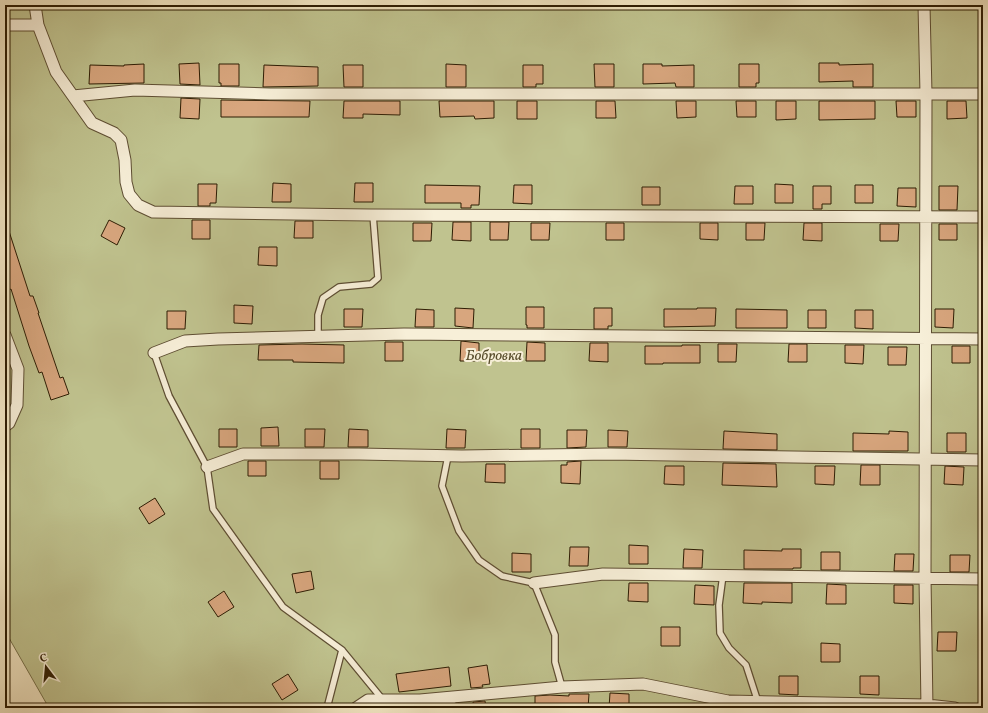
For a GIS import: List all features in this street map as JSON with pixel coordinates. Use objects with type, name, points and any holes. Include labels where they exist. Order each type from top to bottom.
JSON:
[{"type":"street","points":[[36,5],[38,25],[56,72],[92,123],[114,133],[121,140],[125,160],[126,182],[129,194],[138,205],[153,212],[373,216],[983,217]]},
{"type":"street","points":[[924,5],[926,94],[925,578],[927,706]]},
{"type":"street","points":[[5,25],[38,25]]},
{"type":"street","points":[[73,96],[136,90],[270,94],[983,94]]},
{"type":"street","points":[[154,353],[185,341],[404,334],[983,339]]},
{"type":"street","points":[[5,335],[18,369],[17,405],[9,423],[5,426]]},
{"type":"street","points":[[207,466],[243,454],[448,456],[610,454],[983,460]]},
{"type":"street","points":[[534,583],[603,574],[983,579]]},
{"type":"street","points":[[356,708],[368,700],[420,700],[562,687],[643,684],[728,701],[955,708]]},
{"type":"lane","points":[[318,336],[318,315],[323,298],[338,287],[372,284],[378,278],[373,216]]},
{"type":"lane","points":[[154,353],[169,396],[207,466],[213,509],[283,607],[342,650],[391,708]]},
{"type":"lane","points":[[448,456],[442,486],[459,531],[480,560],[502,576],[534,583],[555,635],[555,662],[562,687]]},
{"type":"lane","points":[[723,575],[719,605],[720,633],[729,648],[746,665],[758,702]]},
{"type":"lane","points":[[327,708],[342,650]]},
{"type":"lane","points":[[442,708],[444,705],[461,696]]},
{"type":"green space","name":"Бобровка","points":[[5,5],[983,5],[983,708],[49,708],[5,631]]},
{"type":"building","points":[[199,63],[200,85],[180,84],[179,64]]},
{"type":"building","points":[[819,63],[839,63],[839,65],[873,64],[873,87],[853,87],[853,81],[819,82]]},
{"type":"building","points":[[144,64],[144,83],[89,84],[90,65],[124,66]]},
{"type":"building","points":[[219,64],[239,64],[239,86],[221,86],[221,83],[219,83]]},
{"type":"building","points":[[446,64],[466,65],[466,87],[446,87]]},
{"type":"building","points":[[594,64],[614,64],[614,87],[595,87]]},
{"type":"building","points":[[643,64],[662,64],[662,66],[694,65],[694,87],[676,87],[675,83],[643,84]]},
{"type":"building","points":[[739,64],[759,64],[759,83],[756,83],[756,87],[739,87]]},
{"type":"building","points":[[264,65],[318,67],[318,86],[263,87]]},
{"type":"building","points":[[343,65],[363,65],[363,87],[344,87]]},
{"type":"building","points":[[523,65],[543,65],[543,84],[536,84],[536,87],[523,87]]},
{"type":"building","points":[[181,98],[200,99],[199,119],[180,118]]},
{"type":"building","points":[[221,100],[310,101],[309,117],[221,117]]},
{"type":"building","points":[[344,101],[400,101],[400,115],[363,114],[363,118],[343,118]]},
{"type":"building","points":[[439,101],[494,101],[494,118],[475,119],[474,116],[440,117]]},
{"type":"building","points":[[517,101],[537,101],[537,119],[517,119]]},
{"type":"building","points":[[596,101],[615,101],[616,118],[596,118]]},
{"type":"building","points":[[676,101],[696,101],[696,117],[677,118]]},
{"type":"building","points":[[736,101],[756,101],[756,117],[737,117]]},
{"type":"building","points":[[776,101],[796,101],[796,119],[776,120]]},
{"type":"building","points":[[819,101],[875,101],[875,119],[819,120]]},
{"type":"building","points":[[896,101],[916,101],[916,117],[897,117]]},
{"type":"building","points":[[947,101],[966,101],[967,118],[947,119]]},
{"type":"building","points":[[273,183],[291,184],[291,202],[272,202]]},
{"type":"building","points":[[355,183],[373,183],[373,202],[354,202]]},
{"type":"building","points":[[198,184],[217,184],[216,203],[210,203],[210,206],[198,206]]},
{"type":"building","points":[[775,184],[793,185],[793,203],[775,203]]},
{"type":"building","points":[[425,185],[480,186],[479,205],[471,205],[471,208],[461,208],[461,203],[425,203]]},
{"type":"building","points":[[514,185],[532,185],[532,204],[513,203]]},
{"type":"building","points":[[855,185],[873,185],[873,203],[855,203]]},
{"type":"building","points":[[735,186],[753,186],[753,204],[734,204]]},
{"type":"building","points":[[813,186],[831,186],[831,204],[822,204],[822,209],[813,209]]},
{"type":"building","points":[[939,186],[958,186],[957,210],[939,210]]},
{"type":"building","points":[[642,187],[660,187],[660,205],[642,205]]},
{"type":"building","points":[[898,188],[916,188],[916,207],[897,206]]},
{"type":"building","points":[[109,220],[125,228],[117,245],[101,236]]},
{"type":"building","points":[[192,220],[210,220],[210,239],[192,239]]},
{"type":"building","points":[[295,221],[313,221],[313,238],[294,238]]},
{"type":"building","points":[[453,222],[471,222],[471,241],[452,240]]},
{"type":"building","points":[[490,222],[509,222],[508,240],[490,240]]},
{"type":"building","points":[[413,223],[432,223],[431,241],[413,241]]},
{"type":"building","points":[[531,223],[550,223],[549,240],[531,240]]},
{"type":"building","points":[[606,223],[624,223],[624,240],[606,240]]},
{"type":"building","points":[[700,223],[718,223],[718,240],[700,239]]},
{"type":"building","points":[[746,223],[765,223],[764,240],[746,240]]},
{"type":"building","points":[[804,223],[822,223],[822,241],[803,240]]},
{"type":"building","points":[[880,224],[899,224],[898,241],[880,241]]},
{"type":"building","points":[[939,224],[957,224],[957,240],[939,240]]},
{"type":"building","points":[[5,225],[7,225],[30,296],[33,296],[60,378],[63,377],[69,394],[51,400],[42,372],[39,373],[29,346],[11,289],[9,290],[5,279]]},
{"type":"building","points":[[259,247],[277,247],[277,266],[258,265]]},
{"type":"building","points":[[234,305],[253,306],[252,324],[234,323]]},
{"type":"building","points":[[526,307],[544,307],[544,328],[527,328]]},
{"type":"building","points":[[455,308],[474,309],[473,328],[455,326]]},
{"type":"building","points":[[594,308],[612,308],[612,326],[608,326],[608,329],[594,329]]},
{"type":"building","points":[[716,308],[715,326],[664,327],[664,309]]},
{"type":"building","points":[[344,309],[363,309],[362,327],[344,327]]},
{"type":"building","points":[[416,309],[434,310],[434,327],[415,327]]},
{"type":"building","points":[[736,309],[787,310],[787,328],[736,328]]},
{"type":"building","points":[[935,309],[954,309],[953,328],[935,327]]},
{"type":"building","points":[[808,310],[826,310],[826,328],[808,328]]},
{"type":"building","points":[[855,310],[873,310],[873,329],[855,328]]},
{"type":"building","points":[[167,311],[186,311],[185,329],[167,329]]},
{"type":"building","points":[[461,341],[479,343],[479,361],[460,361]]},
{"type":"building","points":[[385,342],[403,342],[403,361],[385,361]]},
{"type":"building","points":[[527,342],[545,343],[545,361],[526,361]]},
{"type":"building","points":[[590,343],[608,343],[608,362],[589,361]]},
{"type":"building","points":[[718,344],[737,344],[736,362],[718,362]]},
{"type":"building","points":[[789,344],[807,344],[807,362],[788,362]]},
{"type":"building","points":[[259,345],[344,345],[344,363],[293,362],[293,360],[258,360]]},
{"type":"building","points":[[700,345],[700,363],[645,364],[645,346]]},
{"type":"building","points":[[845,345],[864,345],[863,364],[845,363]]},
{"type":"building","points":[[952,346],[970,346],[970,363],[952,363]]},
{"type":"building","points":[[888,347],[907,347],[906,365],[888,365]]},
{"type":"building","points":[[278,427],[279,446],[261,446],[261,428]]},
{"type":"building","points":[[219,429],[237,429],[237,447],[219,447]]},
{"type":"building","points":[[305,429],[325,429],[324,447],[305,447]]},
{"type":"building","points":[[349,429],[368,430],[368,447],[348,447]]},
{"type":"building","points":[[447,429],[466,430],[465,448],[446,448]]},
{"type":"building","points":[[521,429],[540,429],[540,448],[521,448]]},
{"type":"building","points":[[567,430],[587,430],[586,447],[567,448]]},
{"type":"building","points":[[608,430],[628,431],[627,447],[608,447]]},
{"type":"building","points":[[724,431],[777,434],[777,450],[723,449]]},
{"type":"building","points":[[889,431],[908,432],[908,451],[853,451],[853,433],[889,434]]},
{"type":"building","points":[[947,433],[966,433],[966,452],[947,452]]},
{"type":"building","points":[[248,461],[266,461],[266,476],[248,476]]},
{"type":"building","points":[[320,461],[339,461],[339,479],[320,479]]},
{"type":"building","points":[[581,461],[580,484],[561,483],[561,465],[567,465],[567,462]]},
{"type":"building","points":[[723,463],[776,464],[777,487],[722,485]]},
{"type":"building","points":[[486,464],[505,464],[505,483],[485,482]]},
{"type":"building","points":[[861,465],[880,465],[880,485],[860,485]]},
{"type":"building","points":[[665,466],[684,466],[684,485],[664,484]]},
{"type":"building","points":[[815,466],[835,466],[834,485],[815,484]]},
{"type":"building","points":[[945,466],[964,467],[963,485],[944,484]]},
{"type":"building","points":[[155,498],[165,514],[149,524],[139,508]]},
{"type":"building","points":[[629,545],[648,546],[648,564],[629,564]]},
{"type":"building","points":[[570,547],[589,547],[588,566],[569,566]]},
{"type":"building","points":[[684,549],[703,550],[702,568],[683,568]]},
{"type":"building","points":[[782,549],[801,549],[801,568],[744,569],[744,550],[782,551]]},
{"type":"building","points":[[821,552],[840,552],[840,570],[821,570]]},
{"type":"building","points":[[512,553],[531,554],[531,572],[512,572]]},
{"type":"building","points":[[895,554],[914,554],[913,571],[894,571]]},
{"type":"building","points":[[950,555],[970,555],[969,572],[950,572]]},
{"type":"building","points":[[311,571],[314,589],[296,593],[292,574]]},
{"type":"building","points":[[629,583],[648,583],[648,602],[628,601]]},
{"type":"building","points":[[744,583],[792,583],[792,603],[743,603]]},
{"type":"building","points":[[827,584],[846,585],[846,604],[826,604]]},
{"type":"building","points":[[695,585],[714,586],[714,605],[694,604]]},
{"type":"building","points":[[894,585],[913,585],[913,604],[894,603]]},
{"type":"building","points":[[224,591],[234,607],[218,617],[208,602]]},
{"type":"building","points":[[661,627],[680,627],[680,646],[661,646]]},
{"type":"building","points":[[938,632],[957,632],[956,651],[937,651]]},
{"type":"building","points":[[821,643],[840,644],[840,662],[821,662]]},
{"type":"building","points":[[487,665],[490,684],[482,685],[483,687],[471,688],[468,668]]},
{"type":"building","points":[[449,667],[451,686],[399,692],[396,674]]},
{"type":"building","points":[[288,674],[298,690],[282,700],[272,684]]},
{"type":"building","points":[[779,676],[798,676],[798,695],[779,694]]},
{"type":"building","points":[[860,676],[879,676],[879,695],[860,694]]},
{"type":"building","points":[[610,693],[629,694],[629,708],[609,708]]},
{"type":"building","points":[[569,694],[589,694],[588,708],[535,708],[535,696],[569,696]]},
{"type":"building","points":[[485,701],[486,708],[474,708],[473,702]]}]
